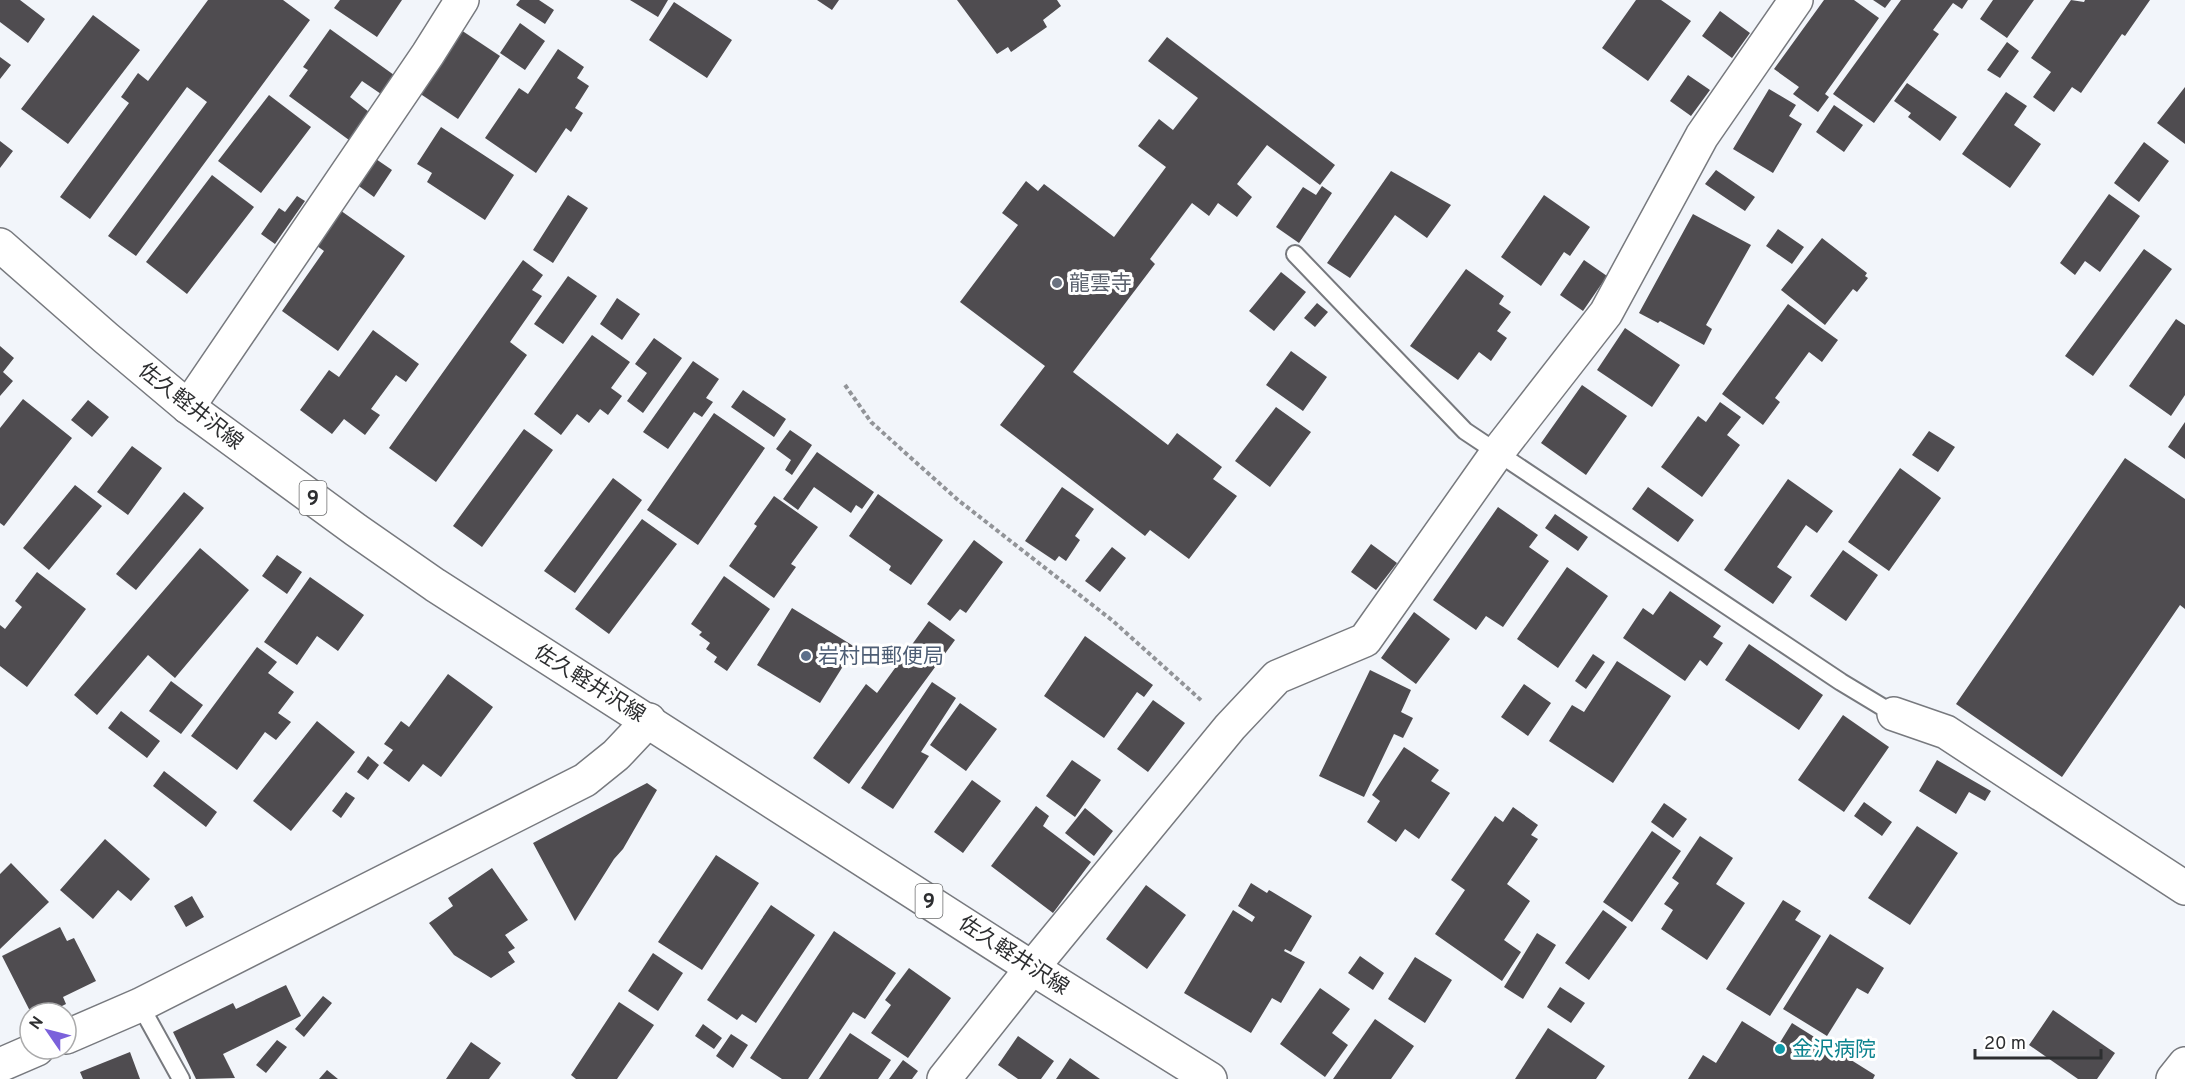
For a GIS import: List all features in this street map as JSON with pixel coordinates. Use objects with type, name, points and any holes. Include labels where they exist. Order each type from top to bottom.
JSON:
[{"type":"street","points":[[188,407],[428,54],[462,0]]},
{"type":"street","points":[[944,1079],[1230,727],[1276,676],[1365,640],[1497,453],[1606,313],[1702,136],[1796,0]]},
{"type":"street","name":"佐久軽井沢線","points":[[0,245],[188,407],[435,585],[649,720],[1032,968],[1210,1079]]},
{"type":"street","points":[[1894,714],[1946,732],[2185,888]]},
{"type":"street","points":[[78,1032],[140,1005],[585,780],[616,755],[649,720]]},
{"type":"street","points":[[0,1065],[18,1057]]},
{"type":"street","points":[[2173,1079],[2185,1064]]},
{"type":"lane","points":[[1295,254],[1465,431],[1841,682],[1894,714]]},
{"type":"lane","points":[[140,1005],[181,1079]]},
{"type":"path","points":[[845,385],[871,422],[958,500],[1113,621],[1230,727]]},
{"type":"building","points":[[0,0],[20,0],[45,19],[28,43],[0,22]]},
{"type":"building","points":[[208,0],[283,0],[310,20],[136,256],[108,236],[207,102],[187,87],[90,219],[60,197],[129,103],[121,97],[138,73],[148,81]]},
{"type":"building","points":[[340,0],[402,0],[377,37],[334,8]]},
{"type":"building","points":[[520,0],[539,0],[554,10],[545,24],[516,5]]},
{"type":"building","points":[[630,0],[668,0],[658,17]]},
{"type":"building","points":[[817,0],[839,0],[832,10]]},
{"type":"building","points":[[957,0],[1057,0],[1061,6],[1043,20],[1047,27],[1011,52],[1008,47],[997,54]]},
{"type":"building","points":[[1636,0],[1661,0],[1691,21],[1648,81],[1602,48]]},
{"type":"building","points":[[1824,0],[1854,0],[1879,18],[1825,94],[1829,97],[1818,112],[1793,94],[1799,87],[1774,69]]},
{"type":"building","points":[[1873,0],[1891,0],[1885,8]]},
{"type":"building","points":[[1901,0],[1968,0],[1962,9],[1953,3],[1933,30],[1939,34],[1874,123],[1833,94]]},
{"type":"building","points":[[1993,0],[2034,0],[2007,38],[1980,19]]},
{"type":"building","points":[[2071,0],[2084,2],[2085,0],[2150,0],[2125,36],[2122,34],[2081,93],[2072,87],[2054,112],[2033,97],[2051,72],[2031,58]]},
{"type":"building","points":[[674,2],[732,40],[707,78],[649,40]]},
{"type":"building","points":[[1720,11],[1750,33],[1732,58],[1702,36]]},
{"type":"building","points":[[93,15],[140,50],[68,144],[21,109]]},
{"type":"building","points":[[520,23],[545,41],[525,70],[500,53]]},
{"type":"building","points":[[330,29],[394,75],[381,94],[362,81],[350,97],[369,112],[349,140],[289,96],[308,70],[303,67]]},
{"type":"building","points":[[461,30],[500,56],[458,119],[419,93]]},
{"type":"building","name":"龍雲寺","points":[[1167,37],[1335,165],[1320,185],[1267,145],[1237,184],[1252,197],[1237,217],[1218,203],[1209,216],[1192,203],[1150,259],[1155,264],[1073,372],[1168,445],[1177,433],[1222,467],[1213,479],[1237,496],[1189,559],[1150,530],[1145,536],[1000,425],[1045,366],[960,302],[1018,225],[1002,213],[1026,181],[1038,191],[1044,184],[1114,237],[1166,167],[1138,146],[1159,119],[1173,130],[1198,98],[1148,61]]},
{"type":"building","points":[[2007,42],[2019,51],[2000,78],[1987,70]]},
{"type":"building","points":[[558,49],[584,67],[577,78],[589,86],[575,108],[583,113],[571,132],[566,128],[536,173],[485,138],[519,88],[528,94]]},
{"type":"building","points":[[0,57],[11,65],[0,79]]},
{"type":"building","points":[[1688,75],[1710,90],[1691,116],[1670,101]]},
{"type":"building","points":[[1907,83],[1957,117],[1940,141],[1908,117],[1911,113],[1894,101]]},
{"type":"building","points":[[2185,87],[2185,144],[2157,123]]},
{"type":"building","points":[[1769,89],[1796,105],[1789,116],[1802,124],[1773,173],[1733,149]]},
{"type":"building","points":[[2006,92],[2027,106],[2014,125],[2041,144],[2010,188],[1962,154]]},
{"type":"building","points":[[269,95],[311,127],[261,193],[218,161]]},
{"type":"building","points":[[1834,105],[1863,125],[1844,152],[1816,132]]},
{"type":"building","points":[[441,127],[514,175],[485,220],[427,182],[432,173],[417,164]]},
{"type":"building","points":[[0,141],[13,151],[0,168]]},
{"type":"building","points":[[2144,142],[2169,161],[2139,202],[2114,183]]},
{"type":"building","points":[[373,157],[392,170],[374,197],[356,184]]},
{"type":"building","points":[[1716,170],[1755,197],[1745,211],[1705,184]]},
{"type":"building","points":[[1391,171],[1451,205],[1427,238],[1395,215],[1350,278],[1327,263]]},
{"type":"building","points":[[212,175],[254,207],[187,294],[146,262]]},
{"type":"building","points":[[1322,186],[1332,193],[1299,243],[1276,227],[1303,187],[1316,195]]},
{"type":"building","points":[[2109,194],[2140,216],[2100,272],[2085,261],[2075,275],[2060,263]]},
{"type":"building","points":[[568,195],[588,208],[553,263],[533,250]]},
{"type":"building","points":[[1544,195],[1590,227],[1570,256],[1564,252],[1541,286],[1501,257]]},
{"type":"building","points":[[297,196],[305,201],[275,244],[261,234],[279,208],[285,212]]},
{"type":"building","points":[[337,208],[405,256],[338,351],[282,311],[324,251],[313,243]]},
{"type":"building","points":[[1693,214],[1751,245],[1706,325],[1712,329],[1704,345],[1660,321],[1658,323],[1639,313]]},
{"type":"building","points":[[1778,229],[1804,247],[1792,264],[1766,246]]},
{"type":"building","points":[[1822,238],[1867,273],[1865,276],[1868,278],[1857,292],[1853,289],[1825,325],[1781,290]]},
{"type":"building","points":[[2144,249],[2172,269],[2093,376],[2065,356]]},
{"type":"building","points":[[523,260],[543,275],[532,290],[542,296],[510,342],[527,355],[436,482],[389,448]]},
{"type":"building","points":[[1584,260],[1607,276],[1583,311],[1560,295]]},
{"type":"building","points":[[1466,269],[1504,296],[1499,304],[1511,312],[1497,331],[1507,338],[1491,361],[1479,352],[1458,380],[1410,346]]},
{"type":"building","points":[[1281,272],[1306,292],[1274,331],[1249,311]]},
{"type":"building","points":[[568,276],[597,296],[563,344],[534,324]]},
{"type":"building","points":[[617,298],[640,314],[622,340],[600,324]]},
{"type":"building","points":[[1317,303],[1328,312],[1315,327],[1304,318]]},
{"type":"building","points":[[1788,304],[1838,340],[1822,362],[1809,352],[1775,398],[1780,402],[1763,425],[1722,394]]},
{"type":"building","points":[[2176,319],[2185,325],[2185,395],[2171,416],[2129,386]]},
{"type":"building","points":[[1625,328],[1680,365],[1652,407],[1597,370]]},
{"type":"building","points":[[373,330],[419,364],[406,382],[396,375],[371,409],[380,415],[365,435],[344,419],[332,434],[300,410],[329,370],[339,377]]},
{"type":"building","points":[[592,335],[630,362],[611,388],[622,396],[608,415],[600,409],[589,423],[577,414],[561,435],[534,414]]},
{"type":"building","points":[[654,338],[682,358],[643,413],[627,401],[647,373],[635,364]]},
{"type":"building","points":[[0,346],[14,358],[3,372],[13,381],[0,396]]},
{"type":"building","points":[[1291,351],[1327,377],[1303,411],[1266,385]]},
{"type":"building","points":[[693,361],[719,379],[706,398],[713,402],[702,417],[694,412],[668,449],[643,432]]},
{"type":"building","points":[[1582,385],[1627,416],[1586,475],[1541,443]]},
{"type":"building","points":[[743,390],[786,419],[774,437],[731,407]]},
{"type":"building","points":[[23,399],[72,438],[4,526],[0,523],[0,428]]},
{"type":"building","points":[[88,400],[109,417],[92,437],[71,420]]},
{"type":"building","points":[[1720,402],[1741,417],[1727,435],[1740,445],[1702,497],[1661,467],[1698,416],[1706,422]]},
{"type":"building","points":[[1276,407],[1311,432],[1270,487],[1235,461]]},
{"type":"building","points":[[714,413],[765,448],[698,545],[647,510]]},
{"type":"building","points":[[2185,422],[2185,459],[2168,447]]},
{"type":"building","points":[[524,429],[553,450],[482,547],[453,526]]},
{"type":"building","points":[[790,430],[812,445],[792,475],[785,470],[791,460],[776,449]]},
{"type":"building","points":[[1929,431],[1955,447],[1938,472],[1912,455]]},
{"type":"building","points":[[132,446],[162,468],[128,515],[97,492]]},
{"type":"building","points":[[817,452],[874,492],[862,509],[856,505],[851,513],[814,487],[798,510],[783,499]]},
{"type":"building","points":[[2125,458],[2185,499],[2185,609],[2180,605],[2062,777],[1956,704]]},
{"type":"building","points":[[1900,468],[1941,498],[1889,571],[1848,542]]},
{"type":"building","points":[[613,478],[642,500],[575,593],[544,571]]},
{"type":"building","points":[[1788,479],[1833,511],[1817,533],[1806,525],[1777,567],[1792,577],[1773,604],[1724,570]]},
{"type":"building","points":[[75,485],[102,506],[49,570],[23,548]]},
{"type":"building","points":[[1062,487],[1094,509],[1075,536],[1080,540],[1066,561],[1059,556],[1055,561],[1025,541]]},
{"type":"building","points":[[1648,487],[1694,520],[1678,542],[1632,509]]},
{"type":"building","points":[[184,492],[204,508],[136,590],[116,574]]},
{"type":"building","points":[[878,494],[943,540],[911,585],[889,570],[891,566],[849,536]]},
{"type":"building","points":[[774,496],[818,527],[791,564],[796,567],[774,598],[729,566],[757,526],[754,524]]},
{"type":"building","points":[[1498,507],[1538,535],[1529,547],[1549,561],[1503,627],[1486,616],[1476,630],[1433,600]]},
{"type":"building","points":[[1555,514],[1588,537],[1578,551],[1545,528]]},
{"type":"building","points":[[642,519],[677,544],[609,634],[575,609]]},
{"type":"building","points":[[974,540],[1003,562],[966,613],[960,609],[950,621],[927,604]]},
{"type":"building","points":[[1371,544],[1397,563],[1376,590],[1351,572]]},
{"type":"building","points":[[1112,547],[1126,558],[1100,592],[1085,581]]},
{"type":"building","points":[[200,548],[249,590],[175,678],[148,655],[97,715],[74,695]]},
{"type":"building","points":[[1843,550],[1878,575],[1846,621],[1810,596]]},
{"type":"building","points":[[277,555],[302,572],[287,594],[262,576]]},
{"type":"building","points":[[1567,567],[1608,596],[1558,668],[1517,639]]},
{"type":"building","points":[[37,572],[86,609],[27,687],[0,666],[0,625],[5,629],[22,607],[15,601]]},
{"type":"building","points":[[724,576],[770,609],[727,671],[714,662],[717,657],[706,649],[710,643],[699,635],[702,632],[691,624]]},
{"type":"building","points":[[310,577],[364,615],[338,651],[317,636],[297,665],[264,642]]},
{"type":"building","points":[[1670,591],[1721,626],[1713,637],[1723,643],[1707,666],[1700,660],[1685,681],[1623,638],[1643,608],[1653,615]]},
{"type":"building","name":"岩村田郵便局","points":[[792,608],[855,647],[820,703],[757,665]]},
{"type":"building","points":[[1414,612],[1450,639],[1416,684],[1381,658]]},
{"type":"building","points":[[929,621],[955,640],[849,784],[813,758],[866,684],[877,693]]},
{"type":"building","points":[[1085,636],[1153,685],[1144,697],[1137,692],[1104,738],[1044,696]]},
{"type":"building","points":[[1749,644],[1823,695],[1799,730],[1725,680]]},
{"type":"building","points":[[257,647],[277,662],[268,673],[294,692],[278,713],[291,722],[276,740],[265,732],[237,770],[191,736]]},
{"type":"building","points":[[1593,654],[1605,662],[1586,689],[1575,681]]},
{"type":"building","points":[[1617,661],[1671,696],[1613,783],[1549,741],[1572,705],[1584,712]]},
{"type":"building","points":[[1370,670],[1411,690],[1401,712],[1413,718],[1403,738],[1394,734],[1364,797],[1319,776]]},
{"type":"building","points":[[448,674],[493,707],[441,777],[423,764],[409,782],[383,763],[393,750],[384,744],[401,721],[409,727]]},
{"type":"building","points":[[171,681],[203,705],[181,734],[149,711]]},
{"type":"building","points":[[932,682],[956,698],[921,752],[929,756],[893,809],[861,788]]},
{"type":"building","points":[[1524,684],[1551,703],[1528,736],[1501,717]]},
{"type":"building","points":[[1153,700],[1185,723],[1148,772],[1117,749]]},
{"type":"building","points":[[960,703],[997,729],[966,771],[930,745]]},
{"type":"building","points":[[121,711],[160,741],[147,758],[108,728]]},
{"type":"building","points":[[1843,715],[1889,747],[1844,812],[1798,780]]},
{"type":"building","points":[[317,721],[355,752],[291,831],[253,801]]},
{"type":"building","points":[[1404,747],[1439,770],[1431,781],[1450,793],[1419,839],[1405,829],[1396,842],[1367,822],[1380,801],[1372,795]]},
{"type":"building","points":[[368,756],[379,765],[368,780],[357,772]]},
{"type":"building","points":[[1072,760],[1101,780],[1075,817],[1046,796]]},
{"type":"building","points":[[1937,760],[1991,791],[1985,801],[1969,792],[1956,814],[1919,791]]},
{"type":"building","points":[[164,771],[217,812],[206,827],[153,786]]},
{"type":"building","points":[[972,780],[1001,801],[963,853],[934,832]]},
{"type":"building","points":[[647,783],[657,790],[623,849],[614,859],[575,921],[533,843]]},
{"type":"building","points":[[346,792],[355,798],[341,818],[332,811]]},
{"type":"building","points":[[1864,802],[1892,822],[1882,836],[1854,816]]},
{"type":"building","points":[[1664,803],[1687,819],[1673,838],[1651,822]]},
{"type":"building","points":[[1036,806],[1049,816],[1043,826],[1091,862],[1053,913],[991,866]]},
{"type":"building","points":[[1513,807],[1538,825],[1531,835],[1538,839],[1507,884],[1530,901],[1504,940],[1521,952],[1502,981],[1435,934],[1465,890],[1451,880],[1495,816],[1503,822]]},
{"type":"building","points":[[1085,808],[1113,831],[1094,856],[1065,833]]},
{"type":"building","points":[[1917,826],[1958,853],[1910,925],[1868,898]]},
{"type":"building","points":[[1652,831],[1681,851],[1632,922],[1603,902]]},
{"type":"building","points":[[1700,836],[1733,858],[1716,884],[1745,903],[1707,960],[1661,929],[1673,910],[1664,904],[1679,883],[1672,878]]},
{"type":"building","points":[[105,839],[150,879],[131,901],[118,890],[93,919],[60,890]]},
{"type":"building","points":[[716,855],[759,883],[702,970],[658,942]]},
{"type":"building","points":[[11,863],[49,902],[0,949],[0,874]]},
{"type":"building","points":[[492,868],[528,920],[505,935],[515,948],[508,952],[515,962],[491,978],[454,955],[429,923],[453,906],[448,898]]},
{"type":"building","points":[[1251,883],[1267,893],[1269,890],[1312,916],[1291,952],[1285,949],[1284,951],[1305,962],[1281,1003],[1272,998],[1251,1033],[1184,993],[1233,910],[1252,922],[1255,917],[1238,906]]},
{"type":"building","points":[[1146,885],[1186,915],[1147,969],[1106,939]]},
{"type":"building","points":[[192,896],[204,917],[186,927],[174,906]]},
{"type":"building","points":[[1783,900],[1801,911],[1795,920],[1821,936],[1770,1016],[1726,989]]},
{"type":"building","points":[[771,905],[815,935],[756,1023],[742,1014],[737,1020],[707,1000]]},
{"type":"building","points":[[1603,910],[1627,927],[1589,980],[1565,963]]},
{"type":"building","points":[[60,927],[67,941],[74,938],[96,981],[63,997],[65,1001],[25,1001],[2,956]]},
{"type":"building","points":[[834,931],[896,973],[865,1019],[853,1012],[808,1079],[782,1079],[750,1058]]},
{"type":"building","points":[[1537,933],[1556,945],[1523,999],[1504,987]]},
{"type":"building","points":[[1830,934],[1884,968],[1868,994],[1857,988],[1827,1036],[1783,1009]]},
{"type":"building","points":[[653,953],[683,973],[658,1011],[628,991]]},
{"type":"building","points":[[1360,956],[1384,973],[1373,990],[1348,973]]},
{"type":"building","points":[[1415,957],[1452,980],[1425,1023],[1388,999]]},
{"type":"building","points":[[909,968],[951,998],[908,1058],[871,1033],[891,1005],[885,1000]]},
{"type":"building","points":[[286,985],[301,1016],[223,1054],[235,1078],[196,1079],[173,1032],[233,1003],[236,1009]]},
{"type":"building","points":[[1560,987],[1585,1003],[1571,1023],[1547,1007]]},
{"type":"building","points":[[1320,988],[1350,1009],[1332,1033],[1348,1045],[1325,1077],[1280,1044]]},
{"type":"building","points":[[323,996],[332,1003],[304,1037],[295,1029]]},
{"type":"building","points":[[619,1002],[654,1025],[617,1079],[576,1079],[571,1075]]},
{"type":"building","points":[[2053,1010],[2115,1053],[2097,1079],[2078,1079],[2029,1045]]},
{"type":"building","points":[[1375,1019],[1414,1046],[1391,1079],[1333,1079]]},
{"type":"building","name":"金沢病院","points":[[1742,1021],[1779,1044],[1792,1023],[1875,1075],[1873,1079],[1688,1079],[1703,1055],[1716,1063]]},
{"type":"building","points":[[703,1024],[722,1038],[714,1049],[695,1036]]},
{"type":"building","points":[[1548,1028],[1605,1066],[1596,1079],[1515,1079]]},
{"type":"building","points":[[850,1033],[891,1060],[878,1079],[819,1079]]},
{"type":"building","points":[[731,1034],[748,1045],[733,1068],[716,1056]]},
{"type":"building","points":[[1018,1036],[1054,1061],[1041,1079],[1018,1079],[998,1065]]},
{"type":"building","points":[[277,1040],[287,1047],[266,1073],[256,1065]]},
{"type":"building","points":[[471,1042],[501,1063],[489,1079],[446,1079]]},
{"type":"building","points":[[130,1052],[140,1079],[83,1079],[80,1072]]},
{"type":"building","points":[[1070,1058],[1100,1079],[1056,1079]]},
{"type":"building","points":[[903,1060],[918,1071],[912,1079],[889,1079]]},
{"type":"building","points":[[327,1070],[338,1079],[319,1079]]},
{"type":"place","name":"龍雲寺","points":[[1057,283]]},
{"type":"place","name":"岩村田郵便局","points":[[806,656]]},
{"type":"place","name":"金沢病院","points":[[1780,1049]]}]
